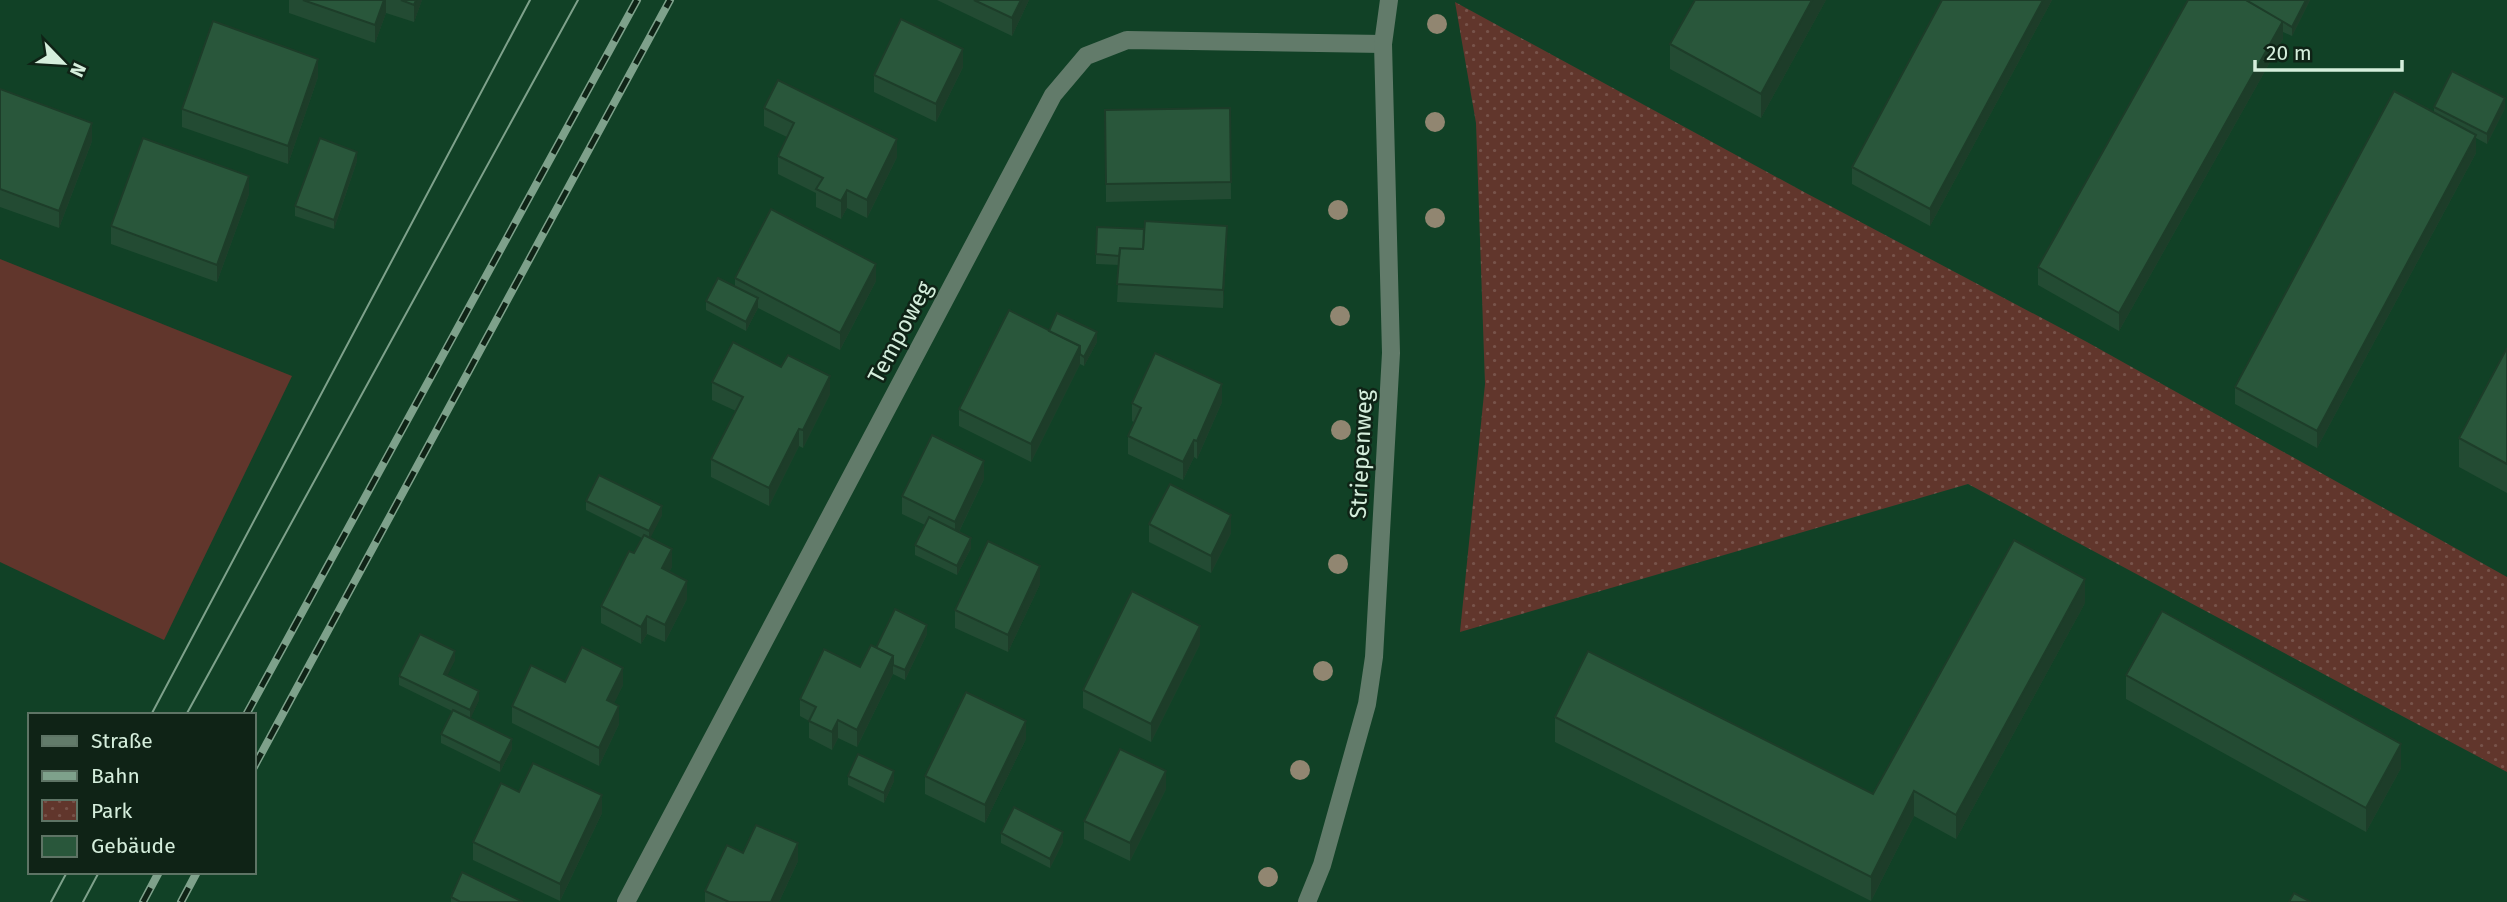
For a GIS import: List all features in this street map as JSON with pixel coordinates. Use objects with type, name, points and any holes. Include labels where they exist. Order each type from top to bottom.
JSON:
[{"type":"street","name":"Striepenweg","points":[[1307,902],[1322,865],[1367,704],[1374,657],[1391,353],[1383,44],[1389,0]]},
{"type":"street","name":"Tempoweg","points":[[626,902],[1053,95],[1086,56],[1127,40],[1383,44]]},
{"type":"green space","points":[[1455,2],[2087,342],[2507,577],[2507,772],[1968,484],[1460,632],[1485,384],[1476,123]]},
{"type":"green space","points":[[0,259],[292,376],[164,640],[0,562]]},
{"type":"building","points":[[303,0],[384,0],[375,25]]},
{"type":"building","points":[[401,0],[416,0],[414,5]]},
{"type":"building","points":[[974,0],[1021,0],[1012,18]]},
{"type":"building","points":[[1695,0],[1812,0],[1761,94],[1670,44]]},
{"type":"building","points":[[1942,0],[2043,0],[1930,209],[1852,167]]},
{"type":"building","points":[[2188,0],[2246,0],[2283,21],[2119,313],[2038,267]]},
{"type":"building","points":[[2246,0],[2306,0],[2292,27]]},
{"type":"building","points":[[901,19],[963,49],[936,104],[874,75]]},
{"type":"building","points":[[213,21],[318,59],[288,146],[182,109]]},
{"type":"building","points":[[2452,71],[2505,98],[2487,134],[2434,107]]},
{"type":"building","points":[[778,80],[897,139],[867,200],[847,190],[841,201],[816,189],[823,178],[778,156],[794,123],[764,108]]},
{"type":"building","points":[[0,89],[92,123],[59,211],[0,189]]},
{"type":"building","points":[[2394,91],[2476,135],[2317,431],[2235,387]]},
{"type":"building","points":[[1230,108],[1231,182],[1106,184],[1105,110]]},
{"type":"building","points":[[143,138],[249,176],[217,265],[111,226]]},
{"type":"building","points":[[320,138],[357,152],[334,220],[295,206]]},
{"type":"building","points":[[771,209],[876,264],[840,333],[735,278]]},
{"type":"building","points":[[1145,221],[1227,226],[1223,290],[1117,284],[1120,248],[1143,249]]},
{"type":"building","points":[[1097,227],[1144,229],[1143,249],[1120,248],[1119,256],[1096,254]]},
{"type":"building","points":[[718,278],[758,298],[746,322],[706,301]]},
{"type":"building","points":[[1009,310],[1080,346],[1031,444],[959,409]]},
{"type":"building","points":[[1057,313],[1097,332],[1084,357],[1080,354],[1080,346],[1049,331]]},
{"type":"building","points":[[733,342],[781,367],[788,355],[830,376],[803,430],[799,429],[769,488],[711,459],[743,397],[712,382]]},
{"type":"building","points":[[2507,348],[2507,464],[2459,438]]},
{"type":"building","points":[[1155,353],[1222,384],[1197,441],[1194,440],[1183,462],[1128,436],[1141,408],[1132,403]]},
{"type":"building","points":[[932,435],[984,461],[955,522],[902,496]]},
{"type":"building","points":[[599,475],[662,506],[649,531],[586,501]]},
{"type":"building","points":[[1170,484],[1231,515],[1211,556],[1149,524]]},
{"type":"building","points":[[929,517],[971,538],[957,566],[915,545]]},
{"type":"building","points":[[644,535],[672,549],[662,568],[687,581],[665,625],[647,616],[641,627],[601,606],[629,551],[634,553]]},
{"type":"building","points":[[2014,540],[2085,579],[1956,815],[1914,791],[1871,877],[1555,717],[1588,651],[1873,794]]},
{"type":"building","points":[[988,541],[1040,566],[1008,635],[955,610]]},
{"type":"building","points":[[1132,591],[1200,626],[1151,724],[1083,690]]},
{"type":"building","points":[[895,609],[927,625],[905,670],[893,665],[893,656],[876,648]]},
{"type":"building","points":[[2162,611],[2401,744],[2366,808],[2126,675]]},
{"type":"building","points":[[420,634],[455,651],[444,674],[479,691],[470,710],[399,676]]},
{"type":"building","points":[[871,645],[893,656],[857,730],[838,720],[832,732],[809,721],[816,707],[800,699],[824,649],[860,667]]},
{"type":"building","points":[[582,647],[623,668],[607,700],[619,706],[599,748],[512,706],[531,665],[565,682]]},
{"type":"building","points":[[966,692],[1026,721],[985,805],[925,776]]},
{"type":"building","points":[[453,710],[512,739],[500,763],[441,734]]},
{"type":"building","points":[[1120,749],[1166,771],[1130,843],[1084,821]]},
{"type":"building","points":[[858,754],[894,771],[884,793],[848,776]]},
{"type":"building","points":[[533,763],[602,795],[560,884],[473,842],[501,783],[519,792]]},
{"type":"building","points":[[1014,807],[1063,832],[1050,859],[1001,833]]},
{"type":"building","points":[[756,825],[798,843],[771,902],[729,902],[705,891],[727,845],[743,853]]},
{"type":"building","points":[[462,872],[523,902],[459,902],[451,897]]},
{"type":"building","points":[[2294,893],[2311,902],[2289,902]]},
{"type":"tram line","points":[[152,713],[530,0]]},
{"type":"tram line","points":[[187,713],[578,0]]},
{"type":"tram line","points":[[51,902],[66,874]]},
{"type":"tram line","points":[[83,902],[98,874]]},
{"type":"railway","points":[[247,713],[637,0]]},
{"type":"railway","points":[[256,763],[670,0]]},
{"type":"railway","points":[[143,902],[158,874]]},
{"type":"railway","points":[[181,902],[196,874]]}]
